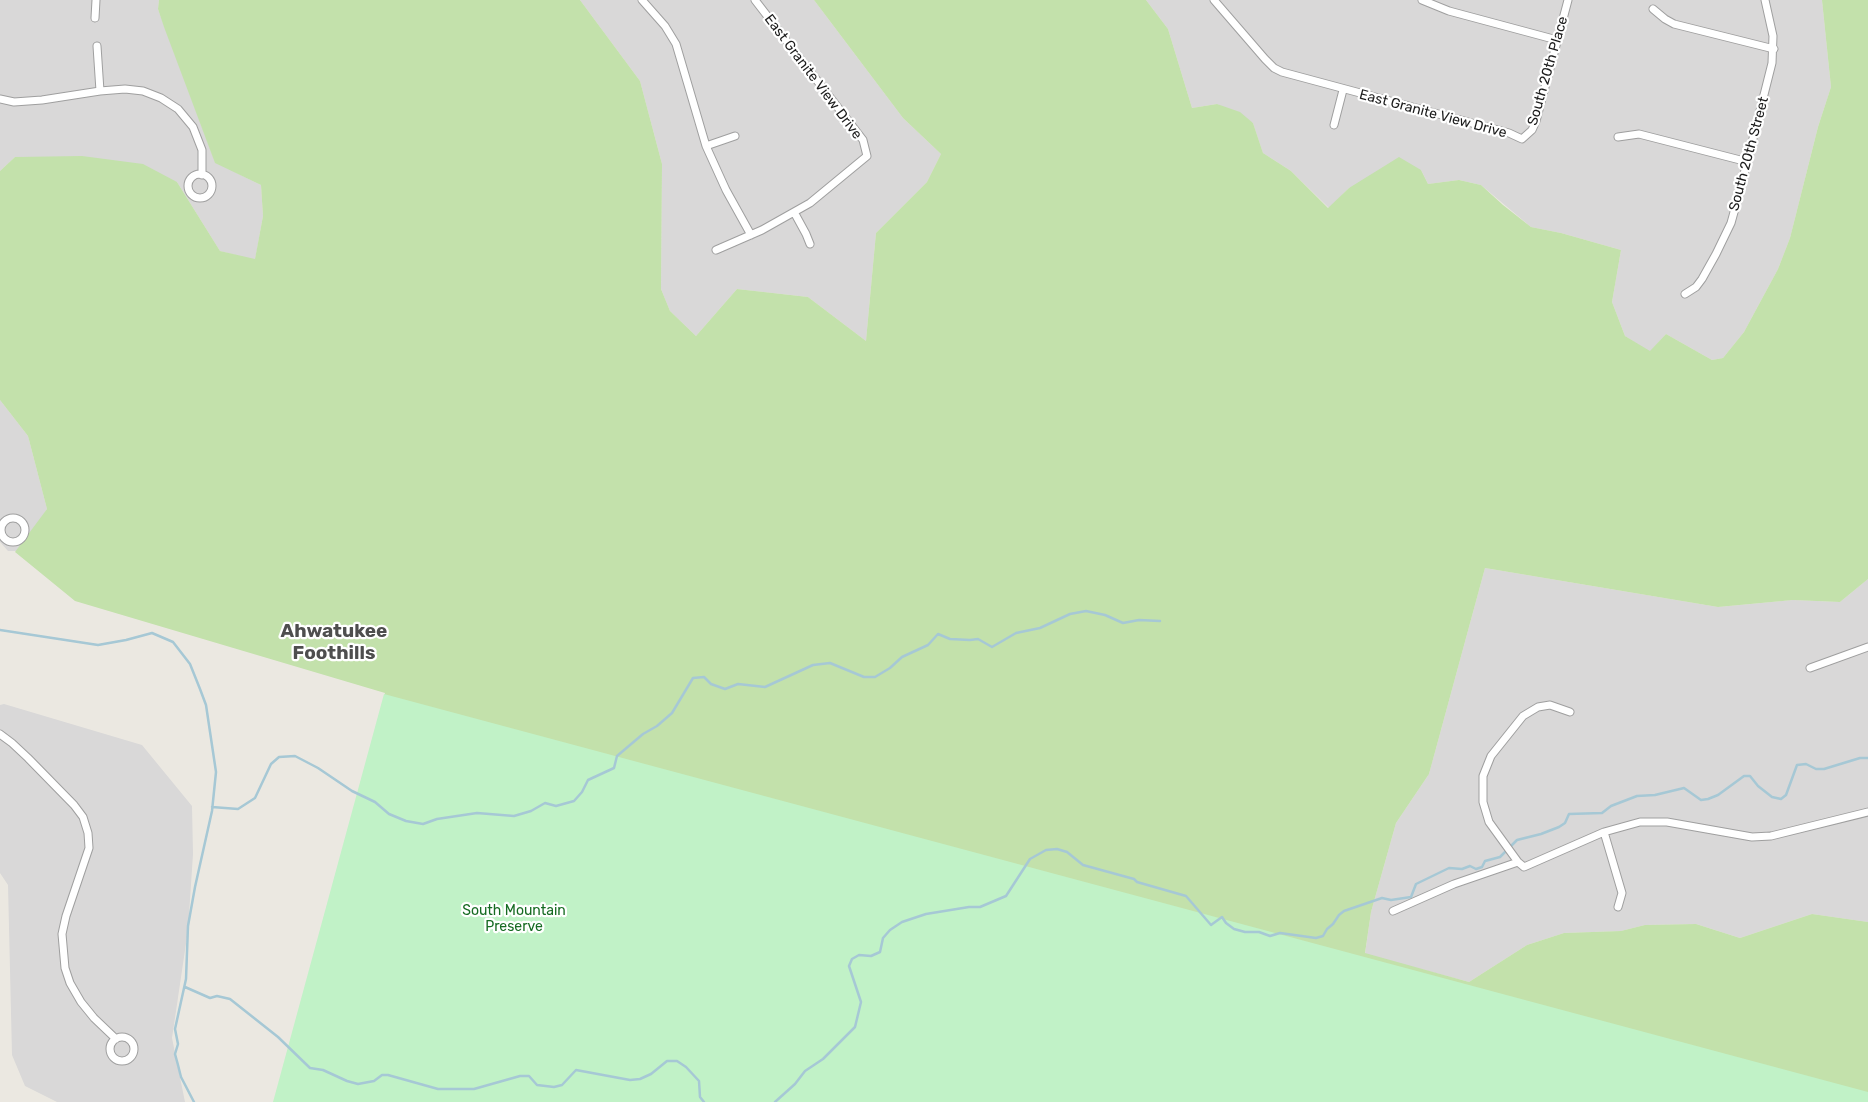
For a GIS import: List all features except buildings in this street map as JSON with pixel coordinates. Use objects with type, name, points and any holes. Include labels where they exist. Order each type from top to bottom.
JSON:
[{"type":"street","points":[[95,18],[96,0]]},
{"type":"street","points":[[642,0],[665,26],[676,44],[706,146],[726,190],[751,235]]},
{"type":"street","name":"East Granite View Drive","points":[[755,0],[863,140],[867,156],[810,203],[794,212]]},
{"type":"street","name":"East Granite View Drive","points":[[1214,0],[1274,68],[1294,76],[1343,90],[1509,133],[1522,139]]},
{"type":"street","points":[[1422,0],[1449,12],[1557,40]]},
{"type":"street","name":"South 20th Place","points":[[1522,139],[1532,130],[1536,121],[1568,0]]},
{"type":"street","name":"South 20th Street","points":[[1685,294],[1696,287],[1702,279],[1725,237],[1731,223],[1748,162],[1769,79],[1774,49],[1771,21],[1765,0]]},
{"type":"street","points":[[1653,9],[1674,24],[1774,49]]},
{"type":"street","points":[[97,46],[100,91]]},
{"type":"street","points":[[0,99],[14,102],[42,100],[100,91],[125,89],[144,91],[161,98],[178,109],[193,127],[202,150],[202,175]]},
{"type":"street","name":"East Granite View Drive","points":[[1334,125],[1343,90]]},
{"type":"street","points":[[1618,137],[1639,134],[1748,162]]},
{"type":"street","points":[[706,146],[735,136]]},
{"type":"street","points":[[716,250],[751,235],[794,212],[810,244]]},
{"type":"street","points":[[1810,668],[1868,647]]},
{"type":"street","points":[[1570,712],[1550,705],[1538,707],[1523,716],[1491,756],[1483,776],[1483,802],[1489,822],[1524,868],[1604,832],[1640,822],[1667,822],[1752,837],[1770,836],[1868,812]]},
{"type":"street","points":[[0,734],[28,758],[74,805],[83,817],[88,833],[89,848],[62,934],[65,968],[70,984],[81,1002],[116,1039]]},
{"type":"street","points":[[1604,832],[1622,893],[1618,907]]},
{"type":"street","points":[[1393,911],[1454,884],[1518,862]]},
{"type":"shaded area","points":[[0,0],[159,0],[158,9],[215,162],[261,185],[263,216],[255,260],[220,251],[177,182],[15,157],[0,171]]},
{"type":"shaded area","points":[[580,0],[814,0],[903,118],[941,154],[927,182],[876,233],[866,341],[808,297],[737,289],[696,336],[670,311],[661,289],[662,164],[640,81]]},
{"type":"shaded area","points":[[1146,0],[1822,0],[1831,87],[1818,127],[1790,238],[1778,269],[1744,332],[1723,358],[1712,360],[1666,334],[1650,352],[1625,336],[1612,302],[1621,250],[1561,233],[1531,227],[1481,185],[1459,180],[1428,184],[1421,170],[1349,188],[1329,208],[1291,171],[1263,153],[1253,123],[1217,104],[1192,108],[1168,29]]},
{"type":"shaded area","points":[[0,400],[28,436],[47,509],[24,551],[8,551],[0,542]]},
{"type":"shaded area","points":[[1485,568],[1718,607],[1793,600],[1840,602],[1868,579],[1868,922],[1812,914],[1740,938],[1696,924],[1645,925],[1621,931],[1564,933],[1527,945],[1469,982],[1365,954],[1371,912],[1396,823],[1429,774]]},
{"type":"shaded area","points":[[4,704],[142,745],[192,806],[193,854],[188,930],[172,1038],[185,1102],[57,1102],[25,1086],[12,1055],[8,885],[0,873],[0,705]]},
{"type":"green space","points":[[159,0],[580,0],[640,81],[662,164],[661,289],[670,311],[696,336],[737,289],[808,297],[866,341],[876,233],[927,182],[941,154],[903,118],[814,0],[1146,0],[1168,29],[1192,108],[1217,104],[1240,112],[1253,123],[1263,153],[1291,171],[1328,208],[1349,188],[1399,157],[1421,170],[1428,184],[1459,180],[1481,185],[1531,227],[1561,233],[1621,250],[1612,302],[1625,336],[1650,351],[1666,334],[1712,360],[1723,358],[1744,332],[1778,269],[1790,238],[1818,127],[1831,87],[1822,0],[1868,0],[1868,579],[1840,602],[1793,600],[1718,607],[1485,568],[1429,774],[1396,823],[1371,912],[1365,953],[1469,982],[1527,945],[1564,933],[1621,931],[1645,925],[1696,924],[1740,938],[1812,914],[1868,922],[1868,1102],[274,1102],[385,693],[75,601],[15,552],[47,509],[28,436],[0,400],[0,171],[15,157],[82,156],[143,164],[177,182],[220,251],[255,259],[263,216],[261,185],[215,163],[164,27],[158,9]]},
{"type":"green space","name":"South Mountain Preserve","points":[[384,694],[1868,1092],[1868,1102],[273,1102]]},
{"type":"waterway","points":[[212,807],[238,809],[255,798],[271,764],[279,757],[295,756],[318,768],[352,791],[375,802],[389,814],[406,821],[423,824],[437,819],[477,813],[514,816],[531,811],[545,803],[556,806],[574,801],[582,792],[588,780],[614,768],[617,756],[672,713],[693,678],[704,677],[711,684],[725,689],[738,684],[765,687],[813,665],[830,663],[864,677],[875,677],[890,668],[902,657],[928,645],[938,634],[950,639],[978,639],[992,647],[1016,633],[1040,628],[1070,614],[1086,611],[1105,615],[1123,623],[1139,620],[1160,621]]},
{"type":"waterway","points":[[0,630],[98,645],[152,633],[173,642],[190,664],[206,705],[216,772],[212,811],[188,926],[186,979],[175,1029],[178,1044],[175,1054],[181,1077],[194,1102]]},
{"type":"waterway","points":[[775,1102],[795,1084],[805,1071],[823,1059],[855,1027],[861,1002],[849,966],[852,959],[859,955],[871,956],[880,952],[883,938],[890,930],[902,922],[926,914],[980,907],[1006,896],[1030,859],[1046,850],[1057,849],[1067,852],[1083,865],[1186,896],[1211,925],[1222,917],[1234,929],[1245,932],[1259,932],[1270,936],[1280,933],[1316,938],[1323,936],[1344,911],[1382,898],[1391,900],[1411,897],[1416,884],[1449,868],[1462,869],[1470,866],[1476,869],[1482,867],[1485,861],[1500,857],[1517,840],[1559,827],[1565,823],[1569,814],[1602,813],[1611,806],[1637,796],[1655,795],[1684,788],[1701,800],[1708,799],[1718,795],[1744,776],[1750,776],[1758,786],[1772,797],[1781,799],[1786,795],[1797,765],[1806,764],[1816,769],[1824,769],[1860,758],[1868,758]]},
{"type":"waterway","points":[[185,987],[210,998],[217,996],[230,999],[278,1037],[310,1068],[323,1070],[358,1084],[374,1081],[382,1075],[388,1075],[438,1089],[474,1089],[520,1076],[529,1076],[537,1085],[554,1087],[562,1085],[576,1070],[630,1080],[640,1079],[651,1074],[667,1061],[677,1061],[686,1067],[699,1081],[700,1097],[704,1102]]},
{"type":"district","name":"Ahwatukee Foothills","points":[[334,643]]}]
